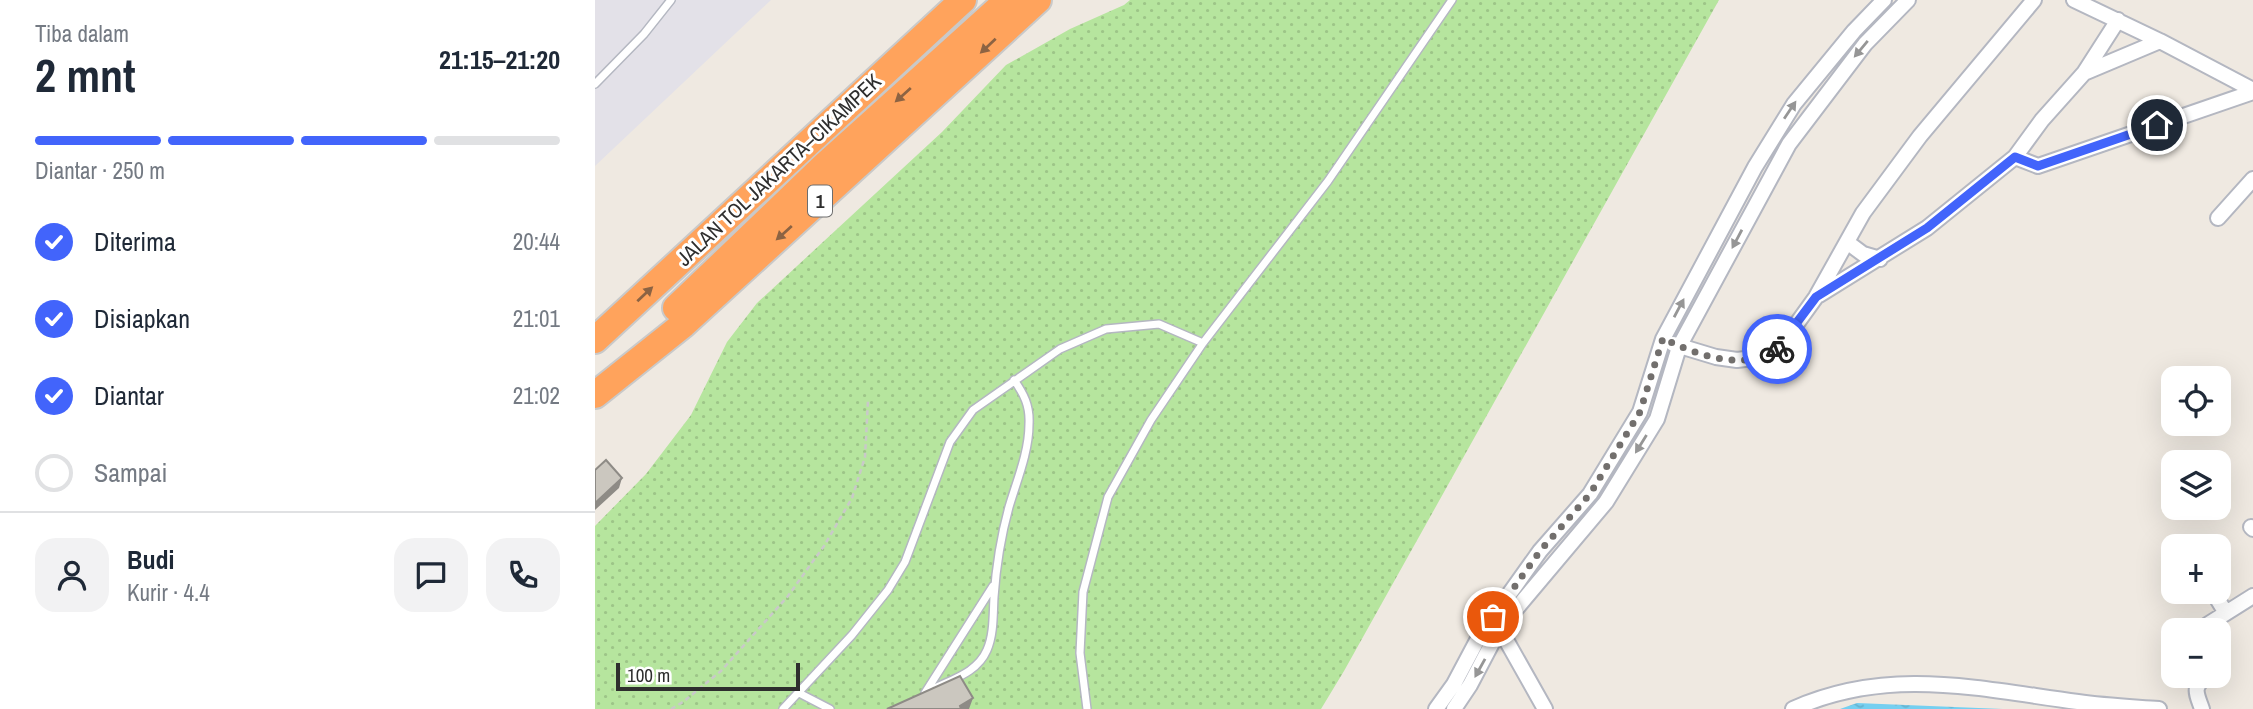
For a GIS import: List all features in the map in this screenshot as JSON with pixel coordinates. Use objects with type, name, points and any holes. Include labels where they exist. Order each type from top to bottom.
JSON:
[{"type":"highway","name":"1","points":[[884,74],[948,0]]},
{"type":"highway","name":"JALAN TOL JAKARTA–CIKAMPEK","points":[[595,340],[963,0]]},
{"type":"highway","name":"JALAN TOL JAKARTA–CIKAMPEK","points":[[595,393],[672,311],[824,166],[1008,0]]},
{"type":"highway","name":"1","points":[[595,393],[684,324],[1038,0]]},
{"type":"street","points":[[1454,709],[1475,677],[1497,622],[1540,551],[1590,494],[1640,412],[1663,338],[1755,167],[1794,104],[1854,31],[1884,0]]},
{"type":"street","points":[[1436,709],[1454,684],[1480,635],[1497,622],[1605,502],[1657,419],[1679,347],[1789,144],[1865,44],[1908,0]]},
{"type":"street","points":[[1663,338],[1679,347],[1727,359],[1761,357],[1774,351],[1816,297],[1863,213],[1920,136],[2033,0]]},
{"type":"street","points":[[2074,0],[2160,41],[2253,91]]},
{"type":"street","points":[[1816,297],[1927,228],[2015,157],[2042,120],[2084,73],[2118,20]]},
{"type":"street","points":[[2084,73],[2160,41]]},
{"type":"street","points":[[2015,157],[2038,166],[2253,91]]},
{"type":"street","points":[[2218,218],[2253,179]]},
{"type":"street","points":[[1847,242],[1863,254],[1880,259]]},
{"type":"street","points":[[2218,618],[2253,596]]},
{"type":"street","points":[[2220,604],[2226,613]]},
{"type":"street","points":[[1497,622],[1545,709]]},
{"type":"street","points":[[1793,709],[1839,692],[1919,683],[1972,687],[2082,703],[2159,709]]},
{"type":"street","points":[[2196,688],[2201,709]]},
{"type":"lane","points":[[595,84],[644,34],[671,0]]},
{"type":"lane","points":[[1087,709],[1080,653],[1083,592],[1108,497],[1151,420],[1203,344],[1328,181],[1453,0]]},
{"type":"lane","points":[[783,709],[852,635],[888,590],[905,562],[950,442],[974,410],[1060,349],[1106,329],[1159,324],[1203,344]]},
{"type":"lane","points":[[912,698],[968,672],[983,656],[991,638],[995,583],[1008,511],[1029,440],[1028,407],[1014,380]]},
{"type":"lane","points":[[925,693],[995,583]]},
{"type":"lane","points":[[799,692],[830,709]]},
{"type":"path","points":[[671,709],[721,671],[788,596],[824,546],[852,498],[865,457],[867,400]]},
{"type":"shaded area","points":[[595,0],[771,0],[595,166]]},
{"type":"green space","points":[[1130,0],[1719,0],[1321,709],[595,709],[595,526],[646,474],[691,415],[727,342],[757,303],[942,132],[1006,65],[1070,29]]},
{"type":"water","points":[[1857,703],[2003,709],[1840,709]]},
{"type":"building","points":[[606,460],[622,478],[595,503],[595,470]]},
{"type":"building","points":[[960,676],[973,698],[960,706],[961,709],[887,709]]},
{"type":"way so far","points":[[1493,617],[1540,551],[1590,494],[1640,412],[1663,338],[1679,347],[1716,358],[1737,360],[1761,357],[1777,349]]},
{"type":"route","points":[[1777,349],[1816,297],[1927,228],[2015,157],[2038,166],[2157,125]]}]
